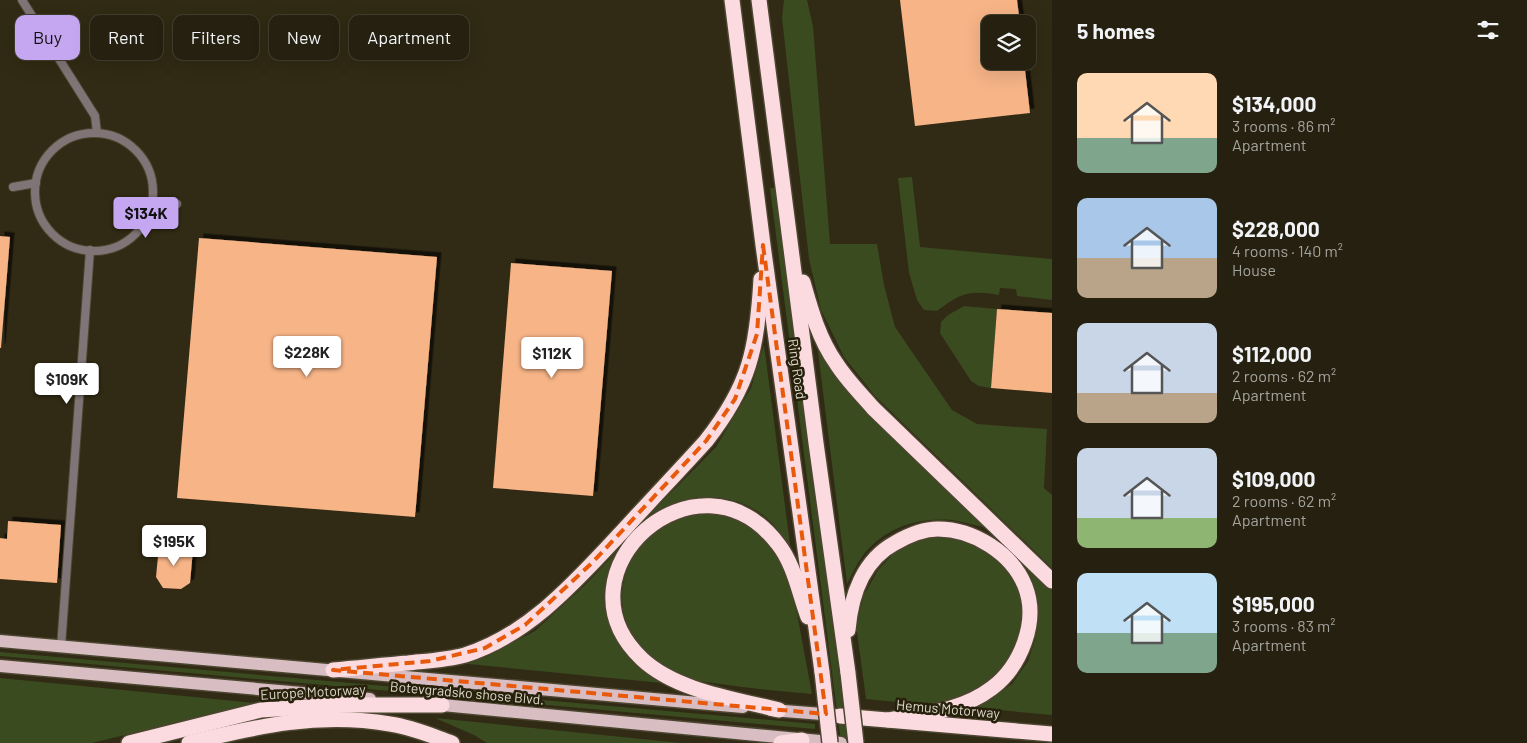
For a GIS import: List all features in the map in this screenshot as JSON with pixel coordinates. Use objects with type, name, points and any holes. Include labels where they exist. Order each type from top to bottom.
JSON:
[{"type":"highway","name":"Ring Road","points":[[732,0],[830,743]]},
{"type":"highway","name":"Ring Road","points":[[759,0],[856,743]]},
{"type":"highway","points":[[790,238],[814,321],[835,363],[873,408],[1052,581]]},
{"type":"highway","points":[[333,670],[430,661],[462,656],[485,648],[525,625],[592,563],[706,441],[722,421],[735,399],[745,377],[757,334],[763,245]]},
{"type":"highway","points":[[780,710],[690,686],[671,679],[643,660],[631,647],[618,622],[614,607],[616,576],[620,562],[628,548],[650,525],[664,516],[680,510],[697,506],[714,506],[744,514],[757,522],[767,532],[786,557],[819,649]]},
{"type":"highway","points":[[847,666],[849,614],[859,583],[878,556],[889,546],[906,536],[936,529],[968,534],[995,549],[1015,568],[1026,588],[1029,613],[1022,651],[1015,665],[992,688],[972,700],[946,710],[888,720]]},
{"type":"highway","name":"Europe Motorway","points":[[129,743],[262,710],[339,705],[442,705]]},
{"type":"highway","name":"Hemus Motorway","points":[[840,716],[1052,734]]},
{"type":"highway","points":[[189,743],[262,726],[293,721],[320,720],[391,724],[413,729],[452,743]]},
{"type":"highway","points":[[781,743],[802,740]]},
{"type":"main road","name":"Botevgradsko shose Blvd.","points":[[0,641],[840,716]]},
{"type":"main road","name":"Botevgradsko shose Blvd.","points":[[0,666],[841,743]]},
{"type":"street","points":[[22,0],[95,116],[97,133]]},
{"type":"street","points":[[97,133],[116,137],[133,148],[146,163],[152,182],[152,202],[147,218],[130,238],[107,249],[90,250],[74,247],[60,240],[48,228],[40,215],[35,199],[36,183],[41,166],[50,152],[64,141],[80,135],[97,133]]},
{"type":"street","points":[[13,187],[36,183]]},
{"type":"street","points":[[152,202],[177,204]]},
{"type":"street","points":[[61,647],[90,250]]},
{"type":"highlighted area","points":[[763,245],[826,714],[333,670],[430,661],[485,648],[525,625],[592,563],[706,441],[735,399],[757,334]]},
{"type":"green space","points":[[784,0],[807,0],[813,26],[830,244],[877,244],[884,285],[895,327],[952,410],[977,424],[1047,429],[1044,488],[1052,495],[1052,568],[875,396],[844,357],[821,310],[809,259],[782,18]]},
{"type":"green space","points":[[912,177],[920,247],[1052,259],[1052,300],[1017,296],[1016,289],[1000,288],[999,295],[966,294],[937,311],[924,310],[917,300],[909,273],[898,178]]},
{"type":"green space","points":[[770,188],[776,188],[848,743],[841,743]]},
{"type":"green space","points":[[964,306],[997,309],[991,388],[979,386],[971,381],[940,333],[941,322],[948,315]]},
{"type":"green space","points":[[816,336],[990,529],[952,520],[927,520],[902,526],[880,539],[871,547],[860,560],[847,584]]},
{"type":"green space","points":[[764,345],[791,552],[777,529],[764,515],[733,500],[700,497],[674,504],[649,515],[716,447],[751,388]]},
{"type":"green space","points":[[717,511],[742,520],[764,537],[780,558],[792,586],[812,694],[725,685],[682,677],[657,663],[635,641],[627,625],[623,609],[622,592],[631,560],[640,545],[651,532],[671,519]]},
{"type":"green space","points":[[924,538],[949,538],[980,545],[1005,564],[1020,588],[1025,611],[1022,630],[1013,655],[991,681],[964,697],[938,706],[866,699],[856,625],[864,595],[878,570],[893,554],[907,545]]},
{"type":"green space","points":[[617,551],[610,582],[609,598],[613,627],[628,655],[640,667],[662,683],[458,663],[486,657],[535,631],[586,584]]},
{"type":"green space","points":[[1022,559],[1052,590],[1052,715],[977,708],[1012,684],[1028,661],[1035,640],[1039,613],[1033,582]]},
{"type":"green space","points":[[0,652],[815,724],[815,729],[0,656]]},
{"type":"green space","points":[[0,678],[256,703],[92,743],[0,743]]},
{"type":"green space","points":[[435,718],[682,743],[487,743],[474,735]]},
{"type":"building","points":[[900,0],[1017,0],[1019,15],[981,15],[981,70],[1025,70],[1030,113],[915,126]]},
{"type":"building","points":[[0,236],[10,237],[1,348],[0,348]]},
{"type":"building","points":[[199,238],[437,257],[415,517],[177,498]]},
{"type":"building","points":[[511,263],[612,271],[593,496],[493,488]]},
{"type":"building","points":[[997,309],[1052,313],[1052,393],[991,388]]},
{"type":"building","points":[[8,521],[61,525],[57,583],[0,579],[0,538],[7,539]]},
{"type":"building","points":[[159,546],[193,549],[190,583],[181,589],[163,588],[156,577]]}]
